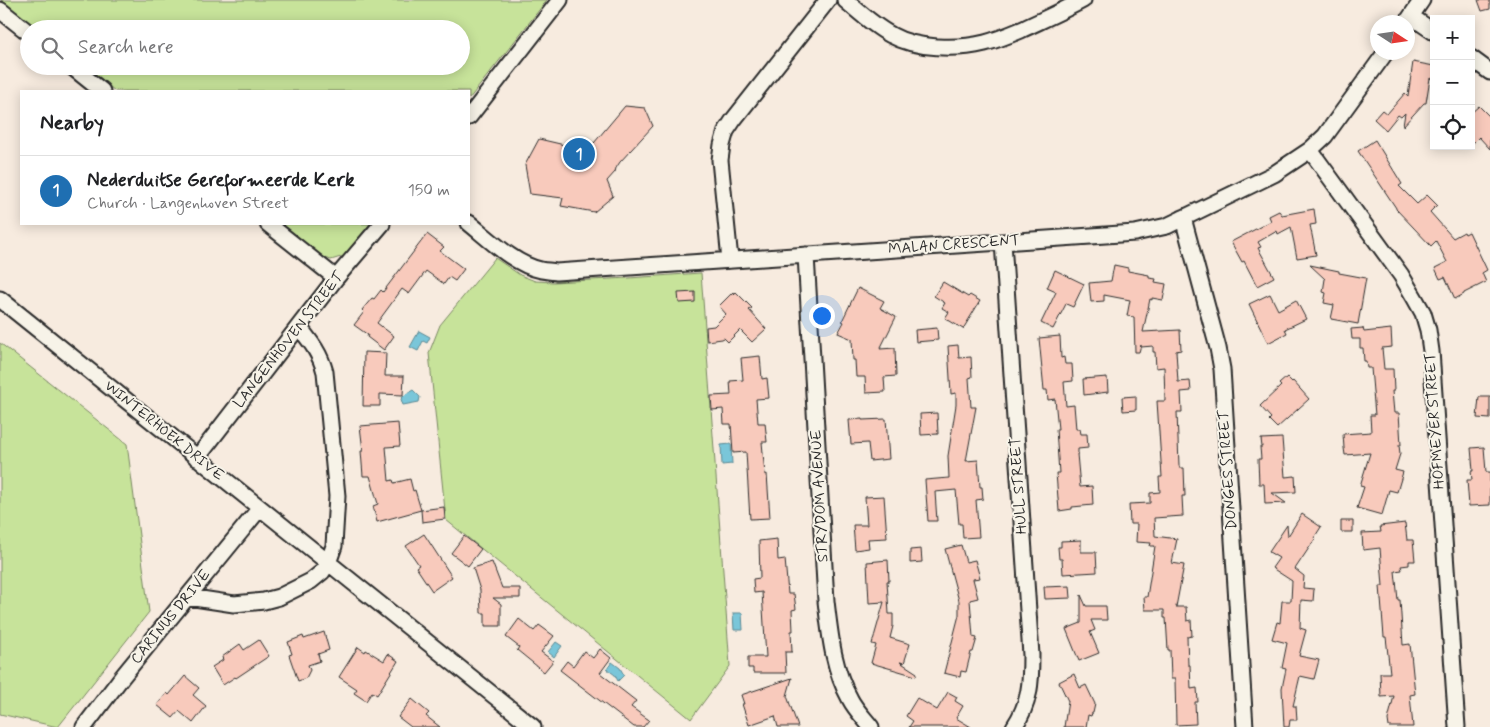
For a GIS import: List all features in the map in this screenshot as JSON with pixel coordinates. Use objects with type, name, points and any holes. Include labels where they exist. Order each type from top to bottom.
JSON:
[{"type":"street","points":[[470,116],[560,0]]},
{"type":"street","points":[[730,260],[720,160],[726,131],[742,108],[828,0]]},
{"type":"street","points":[[845,0],[890,35],[918,45],[969,46],[994,41],[1052,16],[1083,0]]},
{"type":"street","points":[[1413,15],[1422,0]]},
{"type":"street","points":[[0,10],[20,25]]},
{"type":"street","points":[[1415,22],[1430,30]]},
{"type":"street","name":"MALAN CRESCENT","points":[[470,224],[524,264],[540,270],[556,272],[1135,233],[1167,226],[1274,174],[1310,150],[1325,136],[1380,60]]},
{"type":"street","points":[[1474,60],[1490,72]]},
{"type":"street","points":[[82,75],[101,90]]},
{"type":"street","name":"HOFMEYER STREET","points":[[1310,150],[1401,275],[1423,314],[1428,330],[1431,351],[1456,727]]},
{"type":"street","name":"DONGES STREET","points":[[1183,218],[1222,369],[1245,727]]},
{"type":"street","points":[[269,225],[336,278]]},
{"type":"street","name":"LANGENHOVEN STREET","points":[[197,458],[336,278],[381,225]]},
{"type":"street","name":"HULL STREET","points":[[1002,242],[1030,654],[1029,691],[1021,716],[1014,727]]},
{"type":"street","name":"STRYDOM AVENUE","points":[[806,255],[826,601],[830,639],[835,662],[850,699],[871,727]]},
{"type":"street","name":"WINTERHOEK DRIVE","points":[[0,300],[533,727]]},
{"type":"street","points":[[188,597],[234,604],[264,601],[279,597],[311,581],[322,572],[328,563],[334,546],[337,496],[326,386],[322,361],[317,350],[299,327]]},
{"type":"street","name":"CARINUS DRIVE","points":[[84,727],[122,677],[260,508]]},
{"type":"green space","points":[[1,0],[547,0],[470,98],[470,90],[114,90],[95,75],[470,75],[470,20],[26,20]]},
{"type":"green space","points":[[281,225],[369,225],[344,256],[331,260],[320,256]]},
{"type":"green space","points":[[495,258],[520,275],[535,281],[553,282],[701,273],[730,666],[691,719],[446,520],[429,353],[440,325]]},
{"type":"green space","points":[[0,343],[127,444],[149,612],[58,727],[0,714]]},
{"type":"water","points":[[419,331],[430,337],[427,343],[423,341],[418,351],[410,347]]},
{"type":"water","points":[[413,390],[420,397],[419,402],[403,405],[401,399]]},
{"type":"water","points":[[731,444],[732,464],[722,465],[721,445]]},
{"type":"water","points":[[733,613],[742,613],[743,630],[734,630]]},
{"type":"water","points":[[556,642],[562,646],[554,657],[548,652]]},
{"type":"water","points":[[612,662],[620,668],[624,675],[618,681],[615,675],[607,669]]},
{"type":"building","points":[[1478,0],[1490,0],[1490,9],[1482,11]]},
{"type":"building","points":[[1413,62],[1430,65],[1426,103],[1403,126],[1405,113],[1401,117],[1398,115],[1386,130],[1374,119],[1382,110],[1387,114],[1405,93],[1408,96]]},
{"type":"building","points":[[625,106],[645,108],[653,126],[620,162],[615,172],[607,181],[613,196],[594,212],[561,206],[563,198],[530,194],[525,165],[539,139],[573,147],[577,141],[594,143]]},
{"type":"building","points":[[1479,106],[1490,117],[1490,149],[1479,137],[1475,141],[1475,110]]},
{"type":"building","points":[[1375,140],[1402,184],[1399,186],[1417,204],[1427,195],[1437,205],[1430,212],[1453,238],[1464,232],[1465,234],[1469,232],[1487,270],[1482,273],[1486,282],[1455,299],[1445,277],[1440,279],[1435,268],[1447,262],[1436,241],[1431,246],[1396,209],[1358,151]]},
{"type":"building","points":[[1314,209],[1316,224],[1310,225],[1316,255],[1297,258],[1291,227],[1278,234],[1277,231],[1258,242],[1261,247],[1258,248],[1274,277],[1257,286],[1244,261],[1242,262],[1231,242],[1271,221],[1269,216],[1279,211],[1282,215]]},
{"type":"building","points":[[427,234],[444,247],[440,251],[464,269],[455,281],[449,277],[444,284],[426,271],[409,294],[402,289],[377,323],[394,336],[384,350],[354,325],[364,312],[362,310],[381,290],[383,292]]},
{"type":"building","points":[[1114,265],[1128,268],[1128,271],[1149,275],[1149,278],[1156,279],[1155,282],[1166,284],[1163,300],[1150,299],[1143,332],[1180,330],[1181,350],[1176,351],[1178,382],[1190,381],[1191,391],[1181,392],[1182,412],[1177,412],[1179,466],[1184,468],[1185,496],[1182,496],[1183,516],[1154,518],[1155,536],[1177,539],[1172,563],[1184,565],[1176,607],[1186,607],[1187,621],[1191,620],[1192,636],[1187,637],[1188,665],[1190,665],[1191,689],[1197,688],[1198,702],[1195,702],[1196,724],[1176,725],[1175,679],[1171,679],[1170,650],[1168,650],[1164,610],[1145,610],[1144,597],[1147,597],[1155,546],[1150,546],[1151,543],[1136,542],[1137,524],[1130,524],[1129,504],[1150,503],[1150,493],[1160,492],[1159,477],[1162,477],[1157,401],[1165,401],[1164,367],[1156,368],[1153,346],[1141,347],[1141,345],[1139,352],[1135,352],[1134,317],[1127,316],[1130,300],[1104,295],[1104,301],[1091,302],[1089,283],[1111,281]]},
{"type":"building","points":[[1310,265],[1366,278],[1358,324],[1331,319],[1334,305],[1324,303],[1326,293],[1323,292],[1325,279]]},
{"type":"building","points":[[1055,270],[1084,284],[1073,307],[1066,304],[1053,329],[1041,323],[1056,292],[1047,288]]},
{"type":"building","points":[[943,282],[968,297],[970,295],[980,301],[963,329],[945,318],[949,312],[942,308],[945,303],[934,296]]},
{"type":"building","points":[[858,288],[884,301],[880,308],[896,317],[880,349],[895,348],[896,376],[884,377],[885,392],[866,393],[865,377],[856,377],[852,339],[838,333]]},
{"type":"building","points":[[695,292],[695,302],[679,303],[678,293]]},
{"type":"building","points":[[733,292],[734,294],[736,292],[752,308],[749,310],[766,329],[752,342],[740,330],[728,342],[724,338],[707,341],[706,327],[714,326],[726,314],[719,306]]},
{"type":"building","points":[[1270,294],[1278,310],[1296,300],[1306,319],[1285,329],[1287,333],[1268,343],[1249,304]]},
{"type":"building","points":[[937,328],[938,340],[916,342],[915,330]]},
{"type":"building","points":[[1363,328],[1364,332],[1391,329],[1392,347],[1382,348],[1384,369],[1393,369],[1394,413],[1399,413],[1401,445],[1399,445],[1400,454],[1395,470],[1403,472],[1397,492],[1389,490],[1382,515],[1357,508],[1364,487],[1360,486],[1370,453],[1345,455],[1344,448],[1343,434],[1371,432],[1370,415],[1375,415],[1371,368],[1367,368],[1366,361],[1364,361],[1363,348],[1360,348],[1360,339],[1352,339],[1351,329]]},
{"type":"building","points":[[1060,336],[1061,358],[1064,357],[1065,364],[1072,364],[1073,381],[1064,382],[1066,406],[1074,405],[1076,429],[1080,429],[1081,434],[1087,434],[1088,448],[1078,449],[1077,454],[1080,487],[1092,486],[1093,505],[1072,507],[1072,509],[1059,511],[1056,473],[1059,473],[1056,429],[1058,429],[1055,399],[1048,400],[1047,390],[1044,390],[1039,338]]},
{"type":"building","points":[[958,345],[959,358],[971,357],[972,377],[969,378],[971,407],[976,407],[966,461],[978,460],[983,499],[976,500],[979,537],[963,538],[962,524],[959,524],[956,490],[935,492],[937,521],[928,521],[925,480],[949,478],[948,456],[956,405],[956,393],[951,394],[948,346]]},
{"type":"building","points":[[364,352],[386,353],[385,376],[404,376],[403,395],[380,394],[380,406],[363,406]]},
{"type":"building","points":[[760,356],[762,379],[767,378],[769,398],[756,399],[758,423],[765,423],[767,442],[762,442],[765,475],[767,474],[770,518],[750,519],[746,452],[733,453],[731,424],[724,424],[723,409],[712,410],[711,396],[731,395],[730,381],[743,380],[741,358]]},
{"type":"building","points":[[1107,377],[1108,392],[1084,395],[1083,379]]},
{"type":"building","points":[[1287,377],[1309,399],[1277,428],[1260,406],[1281,386],[1279,384]]},
{"type":"building","points":[[1136,396],[1136,410],[1123,411],[1122,397]]},
{"type":"building","points":[[1479,397],[1490,397],[1490,419],[1477,418]]},
{"type":"building","points":[[937,413],[938,434],[921,435],[920,414]]},
{"type":"building","points":[[886,419],[889,459],[870,461],[868,443],[851,444],[849,420]]},
{"type":"building","points":[[398,423],[400,446],[386,447],[389,481],[393,480],[394,483],[410,479],[421,510],[377,522],[373,506],[378,504],[370,476],[363,476],[360,426]]},
{"type":"building","points":[[1282,438],[1285,477],[1295,476],[1296,492],[1272,493],[1286,503],[1265,504],[1264,484],[1259,484],[1258,459],[1261,459],[1261,439]]},
{"type":"building","points":[[1484,447],[1486,472],[1490,472],[1490,505],[1469,506],[1467,480],[1472,480],[1471,448]]},
{"type":"building","points":[[884,496],[887,538],[868,539],[869,548],[855,550],[853,525],[867,525],[865,497]]},
{"type":"building","points":[[444,507],[445,519],[422,522],[421,510]]},
{"type":"building","points":[[1302,514],[1321,527],[1295,569],[1304,576],[1303,588],[1314,589],[1313,601],[1301,600],[1300,628],[1306,630],[1299,656],[1319,660],[1314,679],[1300,676],[1293,706],[1296,706],[1297,720],[1290,720],[1289,727],[1284,727],[1282,688],[1286,669],[1282,668],[1287,643],[1272,639],[1277,622],[1280,623],[1282,601],[1291,601],[1292,581],[1272,568],[1279,558],[1269,552],[1287,525],[1288,536]]},
{"type":"building","points":[[1341,521],[1353,521],[1353,532],[1341,532]]},
{"type":"building","points":[[1405,523],[1407,540],[1413,540],[1415,561],[1409,561],[1409,565],[1401,566],[1402,570],[1395,571],[1398,600],[1400,600],[1403,645],[1410,644],[1415,694],[1410,695],[1413,727],[1389,727],[1388,720],[1394,696],[1381,697],[1380,673],[1390,673],[1386,637],[1384,637],[1380,586],[1383,586],[1380,548],[1363,550],[1362,533],[1381,532],[1380,526]]},
{"type":"building","points":[[424,534],[452,577],[432,591],[416,567],[419,565],[406,546]]},
{"type":"building","points":[[464,536],[481,549],[468,566],[451,553]]},
{"type":"building","points":[[777,539],[778,560],[785,559],[788,594],[794,594],[796,609],[792,610],[792,652],[785,652],[786,673],[753,673],[753,668],[748,668],[748,657],[766,657],[762,592],[754,593],[753,579],[760,578],[759,541]]},
{"type":"building","points":[[1081,540],[1081,552],[1096,552],[1097,572],[1063,574],[1062,559],[1059,559],[1058,547],[1061,547],[1061,541]]},
{"type":"building","points":[[961,545],[966,562],[975,560],[980,578],[973,579],[978,598],[970,600],[973,637],[977,638],[966,672],[961,671],[960,677],[944,673],[959,615],[959,601],[945,549]]},
{"type":"building","points":[[921,549],[922,562],[910,563],[910,550]]},
{"type":"building","points":[[888,560],[889,614],[893,614],[890,638],[910,644],[904,663],[900,662],[917,673],[916,676],[871,663],[876,645],[872,644],[884,602],[869,603],[867,562]]},
{"type":"building","points":[[492,562],[502,588],[520,588],[520,598],[493,598],[501,604],[501,626],[485,626],[485,613],[481,613],[480,590],[473,568]]},
{"type":"building","points":[[1070,586],[1071,598],[1045,599],[1044,587]]},
{"type":"building","points":[[1081,595],[1086,606],[1106,606],[1107,620],[1091,620],[1095,630],[1090,632],[1099,653],[1079,661],[1066,629],[1081,623]]},
{"type":"building","points":[[519,619],[534,631],[539,625],[554,636],[541,652],[553,661],[544,672],[517,650],[519,647],[506,637]]},
{"type":"building","points":[[324,632],[329,650],[318,654],[320,661],[308,665],[310,670],[306,678],[298,681],[289,655],[292,654],[288,642],[303,636],[304,639]]},
{"type":"building","points":[[259,640],[269,656],[223,685],[212,667],[223,660],[222,657],[240,644],[244,650]]},
{"type":"building","points":[[358,647],[384,661],[388,654],[398,661],[377,695],[372,692],[366,701],[354,693],[357,689],[339,677]]},
{"type":"building","points":[[600,649],[611,658],[600,673],[636,701],[631,707],[649,720],[643,727],[634,727],[560,670],[567,661],[573,666],[584,651],[593,658]]},
{"type":"building","points":[[1074,674],[1080,688],[1086,685],[1095,704],[1093,713],[1091,716],[1088,715],[1086,727],[1064,727],[1068,701],[1059,682]]},
{"type":"building","points":[[185,676],[199,688],[193,695],[206,706],[193,723],[179,711],[173,718],[157,705],[167,693],[169,695]]},
{"type":"building","points":[[792,678],[787,696],[798,727],[778,727],[775,716],[749,725],[741,695]]},
{"type":"building","points":[[948,692],[957,697],[955,701],[963,706],[956,718],[971,727],[909,727],[913,721],[906,716],[917,698],[937,710]]},
{"type":"building","points":[[412,699],[429,713],[426,716],[440,727],[411,727],[398,717]]},
{"type":"place","name":"Nederduitse Gereformeerde Kerk","points":[[579,154]]}]
